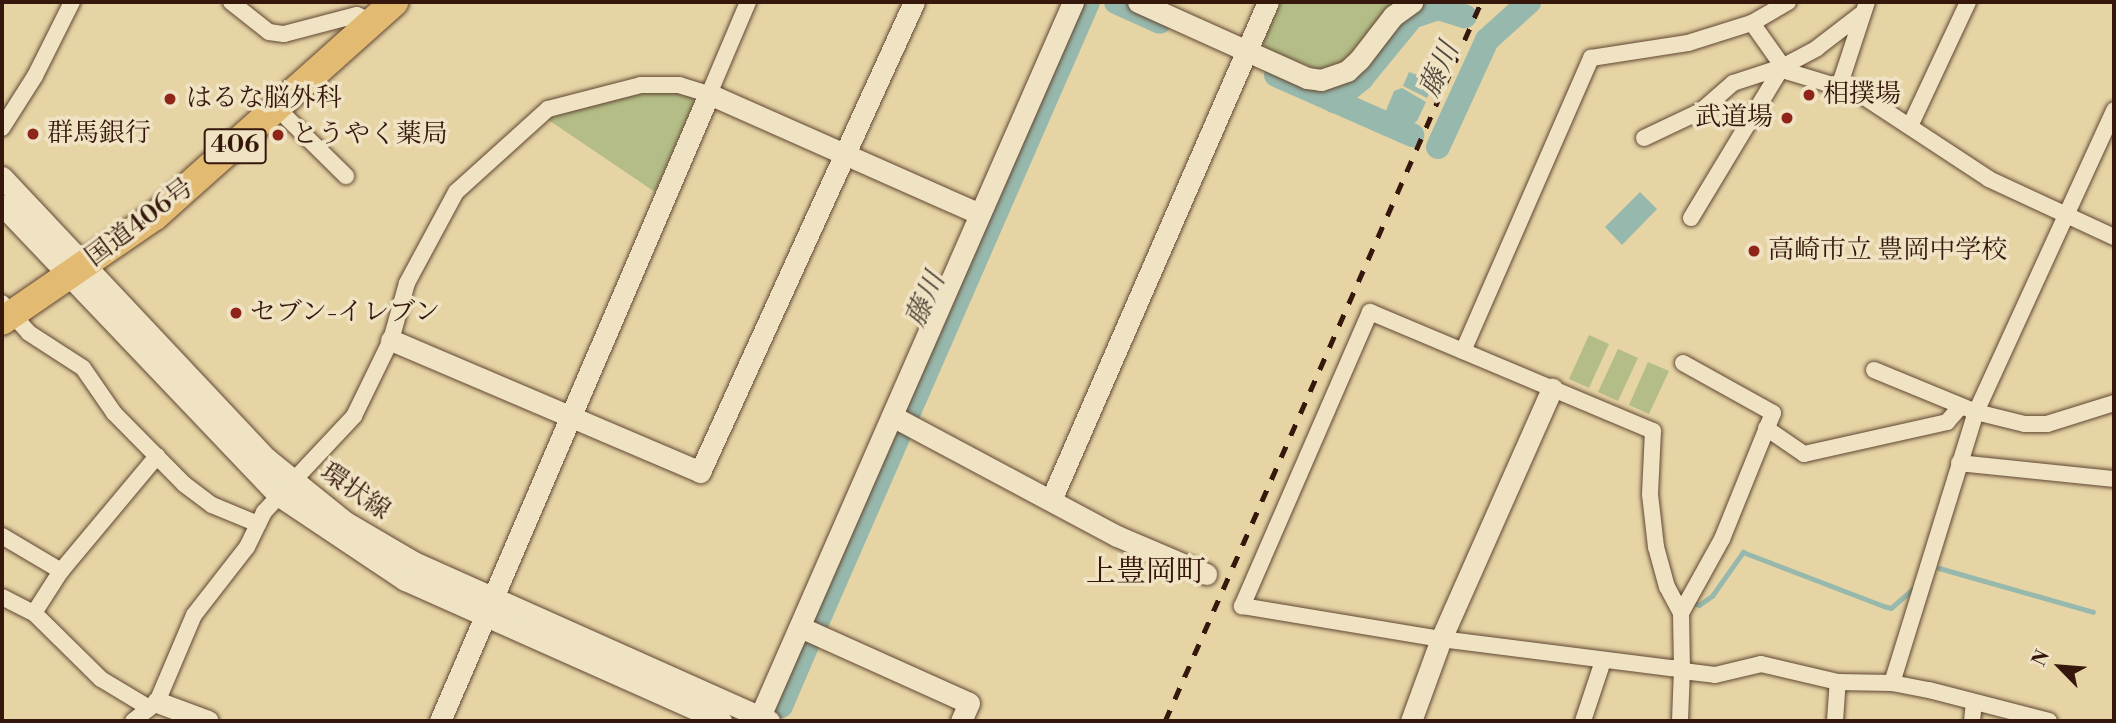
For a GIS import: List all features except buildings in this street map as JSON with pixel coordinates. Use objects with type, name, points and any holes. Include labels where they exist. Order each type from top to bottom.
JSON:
[{"type":"highway","name":"国道406号","points":[[6,312],[155,216],[394,2]]},
{"type":"street","points":[[2,128],[34,76],[72,2]]},
{"type":"street","points":[[231,2],[270,32],[284,34],[358,15],[372,22]]},
{"type":"street","points":[[440,721],[748,2]]},
{"type":"street","points":[[391,340],[700,472],[915,2]]},
{"type":"street","points":[[762,720],[1073,2]]},
{"type":"street","points":[[1138,2],[1307,78],[1333,77],[1359,60],[1393,16],[1412,2]]},
{"type":"street","points":[[1051,500],[1268,2]]},
{"type":"street","points":[[1463,351],[1591,58],[1688,43],[1752,23],[1788,2]]},
{"type":"street","points":[[1910,126],[1968,2]]},
{"type":"street","points":[[1752,23],[1782,67],[1839,87],[1864,9]]},
{"type":"street","points":[[1644,138],[1701,111],[1733,83],[1782,67],[1817,48],[1864,9]]},
{"type":"street","points":[[1691,218],[1782,67]]},
{"type":"street","points":[[1840,81],[1989,179],[2114,237]]},
{"type":"street","points":[[133,721],[153,705],[194,615],[247,547],[258,524],[284,487],[354,416],[391,340],[407,283],[456,192],[548,109],[641,85],[679,85],[709,94],[980,214]]},
{"type":"street","points":[[277,108],[346,176]]},
{"type":"street","points":[[1892,683],[1976,412],[2114,110]]},
{"type":"street","name":"環状線","points":[[2,177],[75,270]]},
{"type":"street","name":"環状線","points":[[2,205],[75,270],[284,487],[405,580],[489,608],[762,720]]},
{"type":"street","points":[[6,312],[29,333],[83,368],[114,414],[212,505],[258,524]]},
{"type":"street","points":[[1680,721],[1682,670],[1681,613],[1667,587],[1656,547],[1650,494],[1653,431],[1370,313],[1242,607],[1441,639],[1603,661],[1682,670],[1715,675],[1761,664],[1838,682],[1892,683],[2043,720]]},
{"type":"street","points":[[1681,613],[1727,530],[1773,413],[1683,363]]},
{"type":"street","points":[[1874,370],[1976,412],[2025,424],[2047,424],[2114,403]]},
{"type":"street","points":[[1411,721],[1441,639],[1552,388]]},
{"type":"street","points":[[1766,428],[1804,454],[1947,422],[1961,406]]},
{"type":"street","points":[[892,416],[1118,536],[1206,574]]},
{"type":"street","points":[[34,613],[61,571],[157,456]]},
{"type":"street","points":[[1959,463],[2114,479]]},
{"type":"street","points":[[2,536],[61,571]]},
{"type":"street","points":[[2,597],[34,613],[101,679],[153,705],[208,721]]},
{"type":"street","name":"環状線","points":[[489,608],[721,721]]},
{"type":"street","points":[[800,627],[970,703],[961,721]]},
{"type":"street","points":[[1583,721],[1603,661]]},
{"type":"street","points":[[1835,721],[1838,682]]},
{"type":"street","points":[[1972,721],[1974,702]]},
{"type":"green space","points":[[1278,2],[1397,2],[1342,64],[1321,71],[1266,49],[1262,37]]},
{"type":"green space","points":[[639,90],[676,90],[692,97],[693,105],[655,192],[547,119]]},
{"type":"green space","points":[[1589,335],[1609,344],[1589,388],[1569,379]]},
{"type":"green space","points":[[1618,349],[1638,358],[1618,401],[1598,392]]},
{"type":"green space","points":[[1648,362],[1669,371],[1649,414],[1629,405]]},
{"type":"water","points":[[1409,72],[1435,81],[1427,98],[1403,86]]},
{"type":"water","points":[[1402,88],[1426,102],[1417,121],[1405,129],[1383,118],[1394,91]]},
{"type":"water","points":[[1640,192],[1657,209],[1622,245],[1605,227]]},
{"type":"waterway","name":"藤川","points":[[817,623],[1088,2]]},
{"type":"waterway","name":"藤川","points":[[1116,2],[1160,22]]},
{"type":"waterway","name":"藤川","points":[[1438,147],[1487,40],[1529,2]]},
{"type":"waterway","name":"藤川","points":[[1334,101],[1362,78],[1412,17],[1438,8],[1465,16]]},
{"type":"waterway","name":"藤川","points":[[1276,75],[1412,135]]},
{"type":"waterway","points":[[1693,603],[1699,605],[1712,596],[1743,552],[1891,608],[1912,590]]},
{"type":"waterway","points":[[1939,568],[2093,612]]},
{"type":"waterway","name":"藤川","points":[[781,706],[808,643]]},
{"type":"railway","points":[[1165,721],[1481,2]]},
{"type":"place","name":"相撲場","points":[[1809,95]]},
{"type":"place","name":"はるな脳外科","points":[[170,99]]},
{"type":"place","name":"武道場","points":[[1787,118]]},
{"type":"place","name":"群馬銀行","points":[[33,134]]},
{"type":"place","name":"とうやく薬局","points":[[278,135]]},
{"type":"place","name":"高崎市立 豊岡中学校","points":[[1754,251]]},
{"type":"place","name":"セブン-イレブン","points":[[236,313]]},
{"type":"district","name":"上豊岡町","points":[[1146,572]]}]
